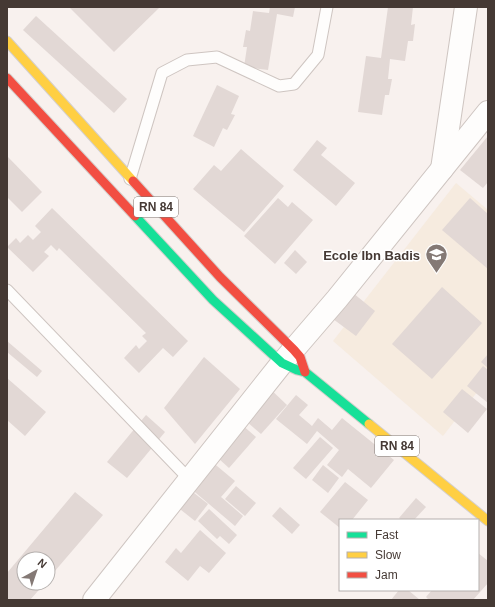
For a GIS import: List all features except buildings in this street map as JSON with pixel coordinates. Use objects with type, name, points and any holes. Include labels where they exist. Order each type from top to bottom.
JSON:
[{"type":"main road","name":"RN 84","points":[[7,41],[220,277],[288,356],[297,370],[305,372],[488,521]]},
{"type":"main road","name":"RN 84","points":[[7,78],[213,300],[288,356],[300,357],[305,372]]},
{"type":"street","points":[[442,170],[466,7]]},
{"type":"street","points":[[94,600],[288,356],[337,299],[488,112]]},
{"type":"lane","points":[[130,179],[162,73],[187,60],[217,57],[279,86],[294,84],[318,54],[327,7]]},
{"type":"lane","points":[[7,290],[190,480]]},
{"type":"shaded area","name":"Ecole Ibn Badis","points":[[456,183],[488,210],[488,378],[443,436],[333,341]]},
{"type":"traffic: fast","points":[[135,216],[213,300],[282,363],[305,372],[369,424]]},
{"type":"traffic: slow","points":[[7,41],[133,181]]},
{"type":"traffic: slow","points":[[369,424],[488,521]]},
{"type":"traffic: jam","points":[[7,78],[135,216]]},
{"type":"traffic: jam","points":[[133,181],[220,277],[294,350],[300,357],[305,372]]},
{"type":"place","name":"Ecole Ibn Badis","points":[[436,274]]}]
